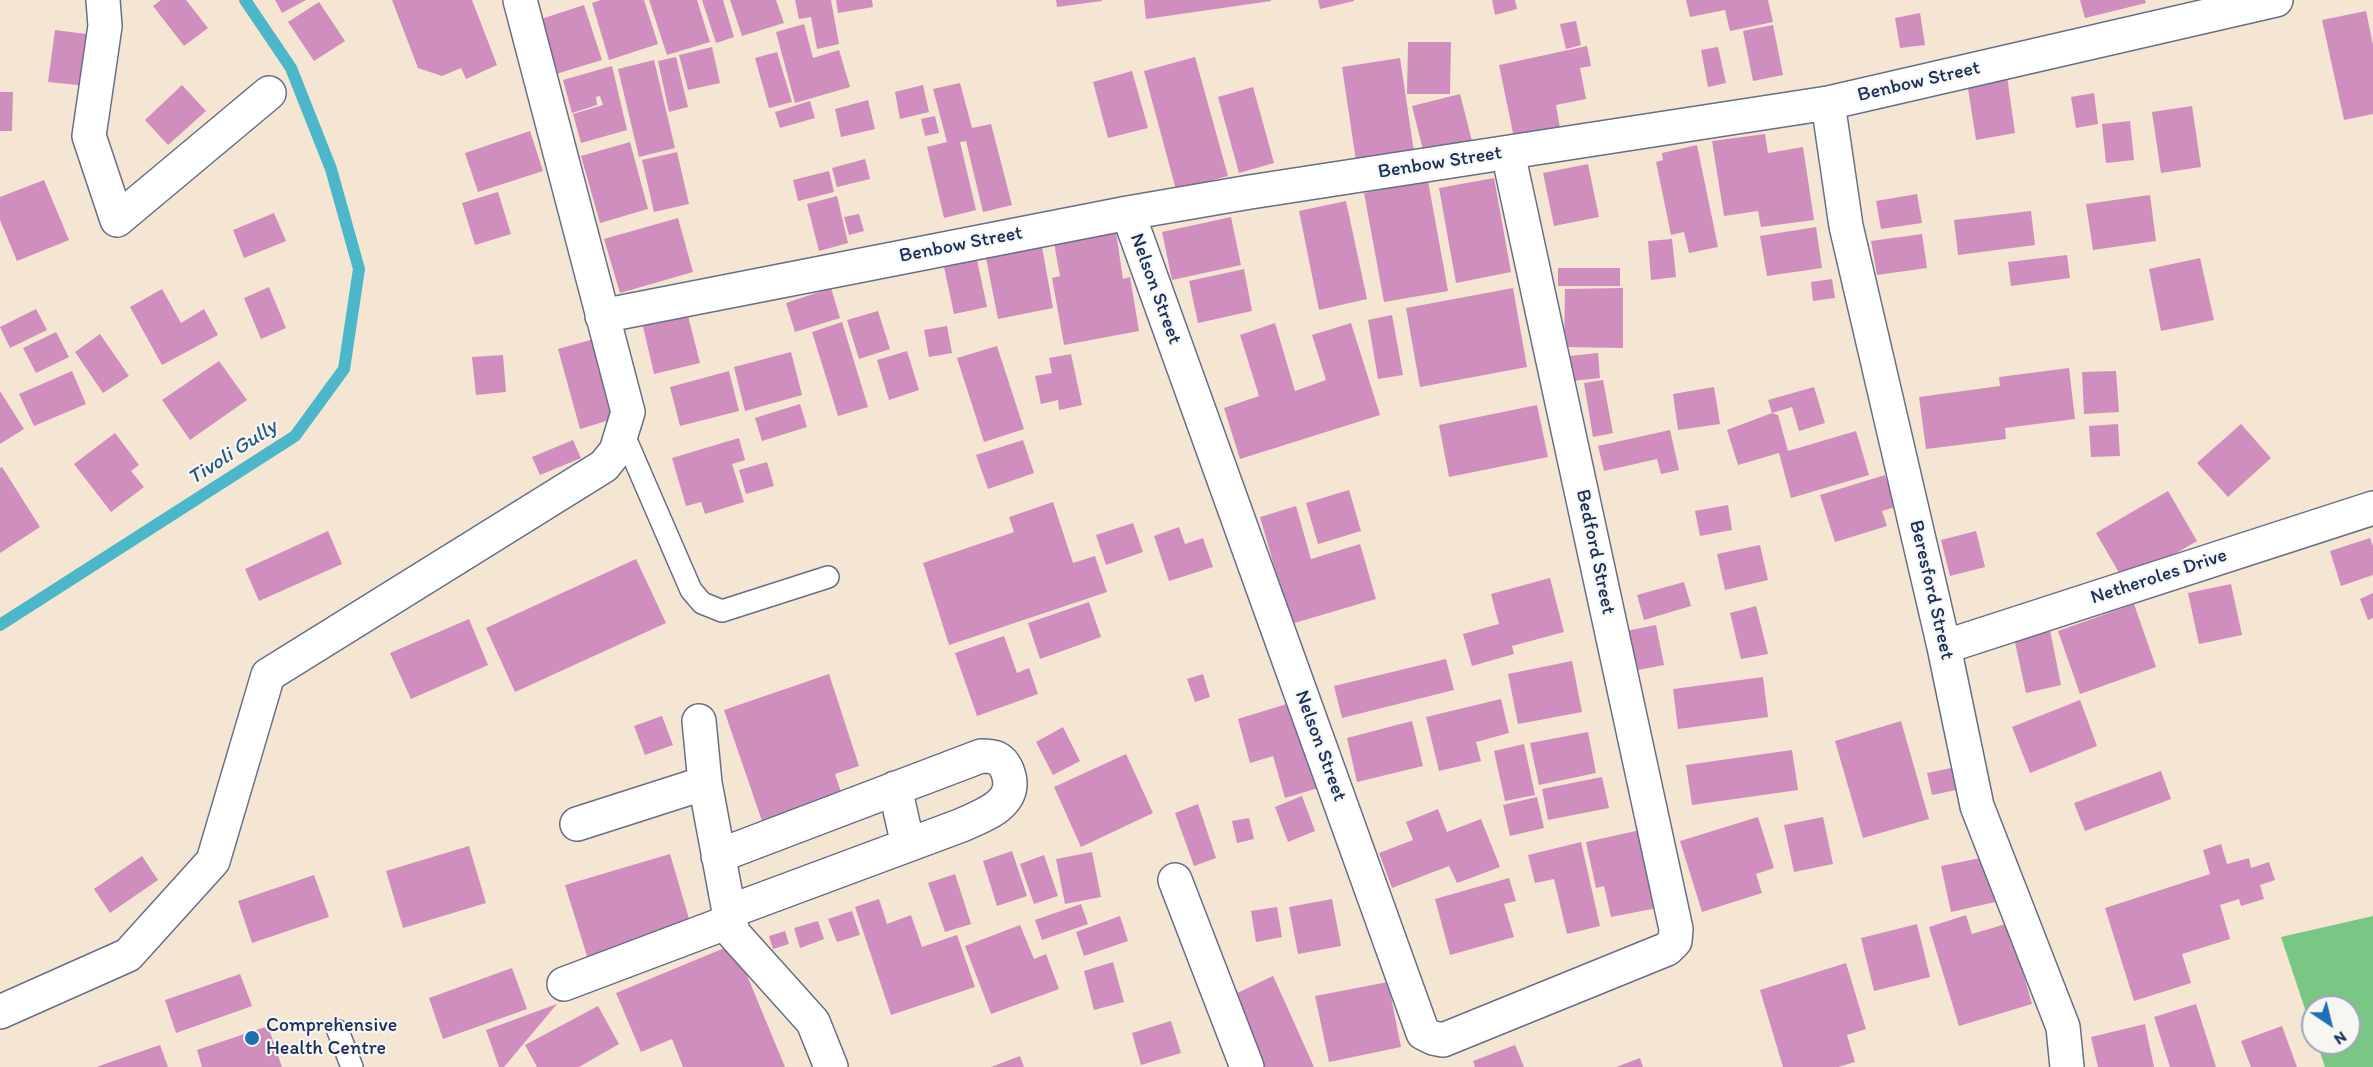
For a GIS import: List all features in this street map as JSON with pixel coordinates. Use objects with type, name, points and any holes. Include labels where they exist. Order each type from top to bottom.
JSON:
[{"type":"street","points":[[103,0],[105,26],[89,136],[117,220],[269,93]]},
{"type":"street","points":[[0,1012],[128,955],[213,861],[268,675],[604,466],[616,451],[628,412],[520,0]]},
{"type":"street","name":"Benbow Street","points":[[602,316],[1128,213],[1828,103],[2276,0]]},
{"type":"street","name":"Beresford Street","points":[[1828,103],[1846,226],[1944,647],[1977,806],[2062,1027],[2067,1067]]},
{"type":"street","name":"Bedford Street","points":[[1508,153],[1676,929],[1674,941],[1666,949]]},
{"type":"street","name":"Nelson Street","points":[[1128,213],[1424,1033],[1443,1040],[1666,949]]},
{"type":"street","name":"Netheroles Drive","points":[[1944,647],[2373,507]]},
{"type":"street","points":[[699,721],[705,783],[732,933],[813,1022],[831,1067]]},
{"type":"street","points":[[564,984],[962,825],[988,813],[1003,802],[1009,794],[1011,782],[1004,762],[996,756],[981,756],[718,856]]},
{"type":"street","points":[[577,824],[705,783]]},
{"type":"street","points":[[895,788],[908,845]]},
{"type":"street","points":[[1175,880],[1247,1067]]},
{"type":"lane","points":[[623,433],[691,590],[702,603],[722,611],[828,577]]},
{"type":"lane","points":[[338,1031],[352,1067]]},
{"type":"green space","points":[[2373,916],[2373,1067],[2325,1067],[2321,1055],[2361,1055],[2361,995],[2301,995],[2301,997],[2281,937]]},
{"type":"building","points":[[161,0],[186,0],[208,28],[184,46],[153,6]]},
{"type":"building","points":[[275,0],[306,0],[282,13]]},
{"type":"building","points":[[392,0],[472,0],[497,65],[466,79],[461,68],[442,76],[418,68]]},
{"type":"building","points":[[601,0],[644,0],[658,44],[609,60],[592,3]]},
{"type":"building","points":[[649,0],[697,0],[710,42],[667,55]]},
{"type":"building","points":[[702,0],[723,0],[734,37],[716,43]]},
{"type":"building","points":[[730,0],[776,0],[784,23],[742,36]]},
{"type":"building","points":[[795,0],[831,0],[839,44],[817,49],[811,17],[799,19]]},
{"type":"building","points":[[836,0],[872,0],[873,7],[838,13]]},
{"type":"building","points":[[1056,0],[1102,0],[1102,1],[1057,7]]},
{"type":"building","points":[[1144,0],[1271,0],[1271,1],[1146,19]]},
{"type":"building","points":[[1318,0],[1354,0],[1354,1],[1320,9]]},
{"type":"building","points":[[1492,0],[1515,0],[1517,9],[1495,15]]},
{"type":"building","points":[[1686,0],[1768,0],[1773,22],[1730,31],[1725,10],[1690,17]]},
{"type":"building","points":[[2080,0],[2145,0],[2146,3],[2085,18]]},
{"type":"building","points":[[319,2],[345,41],[314,61],[288,22]]},
{"type":"building","points":[[584,5],[602,60],[556,74],[538,20]]},
{"type":"building","points":[[2366,11],[2373,45],[2373,114],[2344,120],[2322,20]]},
{"type":"building","points":[[1920,13],[1925,45],[1900,48],[1895,18]]},
{"type":"building","points":[[1576,21],[1581,45],[1566,49],[1560,24]]},
{"type":"building","points":[[804,24],[813,58],[839,50],[850,87],[795,103],[776,32]]},
{"type":"building","points":[[1773,25],[1783,75],[1753,81],[1743,31]]},
{"type":"building","points":[[55,30],[94,35],[87,86],[48,82]]},
{"type":"building","points":[[1408,42],[1451,42],[1450,94],[1407,94]]},
{"type":"building","points":[[1587,46],[1591,66],[1580,68],[1586,99],[1556,105],[1560,128],[1514,138],[1499,65]]},
{"type":"building","points":[[712,47],[720,83],[688,90],[679,55]]},
{"type":"building","points":[[1718,47],[1726,83],[1708,87],[1701,50]]},
{"type":"building","points":[[777,52],[792,102],[769,108],[755,58]]},
{"type":"building","points":[[676,57],[688,107],[669,112],[658,61]]},
{"type":"building","points":[[1195,57],[1228,176],[1176,190],[1144,71]]},
{"type":"building","points":[[1400,58],[1414,152],[1356,161],[1342,67]]},
{"type":"building","points":[[654,60],[675,148],[639,157],[618,69]]},
{"type":"building","points":[[612,66],[627,130],[581,143],[573,114],[603,105],[600,96],[596,97],[597,105],[572,113],[563,80]]},
{"type":"building","points":[[1132,71],[1148,128],[1108,138],[1093,82]]},
{"type":"building","points":[[2007,76],[2015,133],[1976,140],[1967,82]]},
{"type":"building","points":[[960,83],[972,128],[991,124],[1012,205],[983,212],[966,141],[960,142],[976,210],[944,218],[927,147],[947,142],[933,89]]},
{"type":"building","points":[[182,85],[206,111],[168,145],[145,120]]},
{"type":"building","points":[[923,85],[929,112],[900,119],[895,92]]},
{"type":"building","points":[[1253,87],[1274,163],[1239,173],[1218,97]]},
{"type":"building","points":[[0,92],[13,92],[12,131],[0,131]]},
{"type":"building","points":[[2094,93],[2098,124],[2076,128],[2071,97]]},
{"type":"building","points":[[1460,94],[1472,141],[1424,154],[1412,106]]},
{"type":"building","points":[[868,100],[875,129],[841,137],[835,109]]},
{"type":"building","points":[[810,101],[815,118],[780,128],[775,112]]},
{"type":"building","points":[[2192,106],[2201,167],[2161,173],[2152,112]]},
{"type":"building","points":[[935,116],[939,133],[925,136],[921,119]]},
{"type":"building","points":[[2130,121],[2134,160],[2106,163],[2102,124]]},
{"type":"building","points":[[530,131],[543,171],[478,192],[465,153]]},
{"type":"building","points":[[1765,134],[1768,153],[1803,147],[1814,220],[1761,227],[1758,211],[1724,216],[1712,141]]},
{"type":"building","points":[[630,142],[648,209],[600,223],[581,156]]},
{"type":"building","points":[[1697,145],[1718,247],[1689,253],[1684,232],[1671,235],[1656,162],[1663,160],[1662,153]]},
{"type":"building","points":[[677,152],[689,204],[654,212],[642,160]]},
{"type":"building","points":[[865,159],[870,179],[837,187],[832,168]]},
{"type":"building","points":[[1588,164],[1599,217],[1554,226],[1543,173]]},
{"type":"building","points":[[829,171],[834,192],[798,201],[793,180]]},
{"type":"building","points":[[1494,178],[1511,272],[1456,283],[1439,188]]},
{"type":"building","points":[[44,180],[69,240],[17,261],[0,220],[0,197]]},
{"type":"building","points":[[1428,181],[1448,291],[1384,302],[1364,193]]},
{"type":"building","points":[[498,192],[511,234],[475,245],[462,203]]},
{"type":"building","points":[[1917,194],[1922,223],[1881,229],[1876,201]]},
{"type":"building","points":[[2150,195],[2156,241],[2093,250],[2086,204]]},
{"type":"building","points":[[837,196],[848,243],[819,251],[807,204]]},
{"type":"building","points":[[1346,201],[1367,299],[1319,310],[1299,211]]},
{"type":"building","points":[[2031,211],[2035,245],[1958,255],[1954,220]]},
{"type":"building","points":[[274,213],[286,241],[244,258],[233,230]]},
{"type":"building","points":[[859,214],[864,231],[849,235],[844,217]]},
{"type":"building","points":[[1231,217],[1241,265],[1172,280],[1162,232]]},
{"type":"building","points":[[678,218],[693,272],[620,293],[604,239]]},
{"type":"building","points":[[1816,227],[1822,268],[1767,276],[1760,236]]},
{"type":"building","points":[[1116,232],[1123,279],[1130,277],[1139,331],[1064,345],[1052,278],[1060,276],[1054,243]]},
{"type":"building","points":[[1922,234],[1927,268],[1877,275],[1871,241]]},
{"type":"building","points":[[1672,239],[1676,277],[1651,280],[1648,241]]},
{"type":"building","points":[[1042,247],[1053,308],[998,319],[986,258]]},
{"type":"building","points":[[2067,255],[2070,278],[2011,286],[2008,262]]},
{"type":"building","points":[[2200,258],[2214,320],[2161,331],[2149,269]]},
{"type":"building","points":[[977,260],[987,307],[954,314],[944,267]]},
{"type":"building","points":[[1558,268],[1620,268],[1620,286],[1558,286]]},
{"type":"building","points":[[1244,269],[1252,311],[1198,323],[1189,281]]},
{"type":"building","points":[[1832,279],[1835,298],[1813,301],[1811,282]]},
{"type":"building","points":[[269,287],[286,328],[261,339],[244,298]]},
{"type":"building","points":[[831,288],[840,318],[795,332],[786,303]]},
{"type":"building","points":[[1513,288],[1527,367],[1420,387],[1406,308]]},
{"type":"building","points":[[1623,288],[1623,348],[1564,347],[1565,289]]},
{"type":"building","points":[[162,289],[181,323],[204,309],[218,335],[162,365],[130,307]]},
{"type":"building","points":[[36,309],[47,330],[10,348],[0,327]]},
{"type":"building","points":[[878,311],[890,349],[859,359],[847,320]]},
{"type":"building","points":[[687,312],[700,363],[654,374],[642,322]]},
{"type":"building","points":[[1392,315],[1403,375],[1378,379],[1368,320]]},
{"type":"building","points":[[842,322],[868,407],[838,416],[812,332]]},
{"type":"building","points":[[1275,323],[1295,391],[1326,380],[1312,335],[1351,323],[1380,415],[1240,459],[1224,408],[1259,396],[1240,335]]},
{"type":"building","points":[[947,326],[952,353],[929,357],[924,330]]},
{"type":"building","points":[[56,332],[69,357],[36,373],[23,348]]},
{"type":"building","points":[[100,334],[129,376],[103,393],[75,352]]},
{"type":"building","points":[[594,339],[616,418],[580,429],[558,349]]},
{"type":"building","points":[[997,346],[1024,429],[984,442],[957,358]]},
{"type":"building","points":[[907,351],[919,390],[889,400],[877,360]]},
{"type":"building","points":[[791,352],[802,395],[745,411],[734,367]]},
{"type":"building","points":[[1598,353],[1600,378],[1572,381],[1569,356]]},
{"type":"building","points":[[1071,354],[1082,405],[1059,410],[1058,400],[1041,404],[1035,376],[1052,373],[1049,358]]},
{"type":"building","points":[[503,355],[506,392],[476,395],[472,357]]},
{"type":"building","points":[[219,361],[247,400],[190,440],[162,400]]},
{"type":"building","points":[[2069,368],[2075,419],[2005,428],[2006,439],[1926,449],[1919,397],[2000,386],[1999,377]]},
{"type":"building","points":[[72,371],[86,404],[34,426],[19,394]]},
{"type":"building","points":[[729,371],[739,411],[680,426],[670,387]]},
{"type":"building","points":[[2116,371],[2119,412],[2084,414],[2082,372]]},
{"type":"building","points":[[1603,380],[1613,433],[1593,437],[1584,383]]},
{"type":"building","points":[[1714,387],[1720,424],[1678,430],[1673,394]]},
{"type":"building","points":[[1814,387],[1825,423],[1799,431],[1792,407],[1772,413],[1768,400]]},
{"type":"building","points":[[0,391],[24,429],[0,444]]},
{"type":"building","points":[[800,404],[807,427],[762,441],[755,418]]},
{"type":"building","points":[[1537,405],[1548,457],[1449,477],[1439,425]]},
{"type":"building","points":[[1772,413],[1778,415],[1788,451],[1856,431],[1869,475],[1791,498],[1779,453],[1738,465],[1727,430]]},
{"type":"building","points":[[2118,424],[2120,456],[2091,457],[2089,426]]},
{"type":"building","points":[[2241,424],[2271,458],[2228,497],[2197,463]]},
{"type":"building","points":[[1670,430],[1679,470],[1661,474],[1657,459],[1604,471],[1598,446]]},
{"type":"building","points":[[115,433],[139,465],[131,471],[144,487],[111,512],[74,464]]},
{"type":"building","points":[[739,438],[745,460],[732,464],[744,502],[705,514],[701,502],[686,506],[672,458]]},
{"type":"building","points":[[573,440],[581,458],[540,475],[532,457]]},
{"type":"building","points":[[1023,440],[1034,473],[988,489],[976,455]]},
{"type":"building","points":[[767,462],[774,486],[746,494],[739,470]]},
{"type":"building","points":[[2,467],[40,527],[0,553],[0,468]]},
{"type":"building","points":[[1885,475],[1895,507],[1882,511],[1887,526],[1835,542],[1820,495]]},
{"type":"building","points":[[1349,490],[1361,531],[1318,544],[1306,503]]},
{"type":"building","points":[[2168,491],[2197,541],[2125,583],[2096,533]]},
{"type":"building","points":[[1053,502],[1073,563],[1095,556],[1107,592],[949,645],[923,563],[1014,532],[1009,517]]},
{"type":"building","points":[[1728,505],[1732,530],[1700,536],[1695,511]]},
{"type":"building","points":[[1296,506],[1311,559],[1360,544],[1376,599],[1291,624],[1260,517]]},
{"type":"building","points":[[1133,523],[1143,552],[1106,565],[1096,535]]},
{"type":"building","points":[[1179,527],[1185,544],[1203,538],[1213,567],[1169,581],[1154,536]]},
{"type":"building","points":[[328,531],[342,564],[259,601],[245,569]]},
{"type":"building","points":[[1976,531],[1985,567],[1950,576],[1941,540]]},
{"type":"building","points":[[2370,538],[2373,546],[2373,575],[2341,586],[2330,551]]},
{"type":"building","points":[[1760,545],[1768,580],[1725,590],[1717,554]]},
{"type":"building","points":[[636,559],[666,623],[515,692],[486,628]]},
{"type":"building","points":[[1550,578],[1564,632],[1512,646],[1514,654],[1472,666],[1463,634],[1499,624],[1491,594]]},
{"type":"building","points":[[1684,582],[1691,606],[1644,620],[1637,595]]},
{"type":"building","points":[[2231,584],[2242,635],[2199,644],[2188,593]]},
{"type":"building","points":[[2373,593],[2373,618],[2368,620],[2360,599]]},
{"type":"building","points":[[1089,602],[1101,637],[1040,659],[1028,623]]},
{"type":"building","points":[[2134,604],[2156,667],[2080,694],[2058,631]]},
{"type":"building","points":[[1756,606],[1768,654],[1741,659],[1730,613]]},
{"type":"building","points":[[469,619],[488,665],[411,699],[390,653]]},
{"type":"building","points":[[1656,625],[1664,665],[1633,671],[1626,631]]},
{"type":"building","points":[[2049,625],[2061,685],[2026,693],[2013,633]]},
{"type":"building","points":[[1004,636],[1017,673],[1029,668],[1038,694],[977,716],[955,653]]},
{"type":"building","points":[[1446,659],[1454,690],[1342,718],[1334,686]]},
{"type":"building","points":[[1572,661],[1582,712],[1518,724],[1508,674]]},
{"type":"building","points":[[829,674],[859,766],[835,774],[844,801],[764,827],[724,710]]},
{"type":"building","points":[[1203,674],[1210,697],[1195,702],[1187,679]]},
{"type":"building","points":[[1763,677],[1768,717],[1678,729],[1673,689]]},
{"type":"building","points":[[1501,699],[1509,733],[1476,742],[1481,761],[1439,771],[1426,717]]},
{"type":"building","points":[[2080,700],[2097,746],[2030,773],[2012,727]]},
{"type":"building","points":[[1293,702],[1318,788],[1285,798],[1273,756],[1250,763],[1238,719]]},
{"type":"building","points":[[662,716],[673,745],[645,755],[634,726]]},
{"type":"building","points":[[1412,721],[1423,766],[1357,782],[1347,738]]},
{"type":"building","points":[[1901,721],[1929,819],[1863,838],[1835,741]]},
{"type":"building","points":[[1063,727],[1080,761],[1053,775],[1036,742]]},
{"type":"building","points":[[1588,732],[1596,773],[1539,785],[1530,743]]},
{"type":"building","points":[[1524,744],[1535,795],[1505,801],[1494,751]]},
{"type":"building","points":[[1792,750],[1798,790],[1692,805],[1686,765]]},
{"type":"building","points":[[1126,754],[1153,813],[1081,847],[1054,787]]},
{"type":"building","points":[[1956,767],[1961,789],[1932,795],[1927,773]]},
{"type":"building","points":[[2161,771],[2171,799],[2085,831],[2074,803]]},
{"type":"building","points":[[1602,777],[1609,808],[1548,820],[1542,789]]},
{"type":"building","points":[[1302,796],[1315,831],[1288,842],[1275,807]]},
{"type":"building","points":[[1537,797],[1544,828],[1510,836],[1503,805]]},
{"type":"building","points":[[1198,804],[1216,858],[1194,866],[1175,813]]},
{"type":"building","points":[[1438,809],[1447,832],[1481,819],[1500,867],[1457,883],[1449,866],[1392,888],[1379,853],[1413,840],[1406,822]]},
{"type":"building","points":[[1758,817],[1774,868],[1756,874],[1762,893],[1702,912],[1680,841]]},
{"type":"building","points":[[1823,817],[1833,864],[1794,872],[1784,825]]},
{"type":"building","points":[[1249,818],[1254,839],[1237,843],[1232,821]]},
{"type":"building","points":[[1645,829],[1662,907],[1611,917],[1604,886],[1596,888],[1586,842]]},
{"type":"building","points":[[1581,842],[1600,926],[1567,934],[1554,879],[1535,883],[1528,855]]},
{"type":"building","points":[[2221,844],[2227,864],[2249,858],[2251,868],[2269,862],[2275,880],[2260,885],[2264,899],[2241,906],[2239,899],[2220,905],[2230,939],[2182,954],[2191,983],[2134,1001],[2105,908],[2210,874],[2203,850]]},
{"type":"building","points":[[469,846],[486,903],[403,928],[386,871]]},
{"type":"building","points":[[1012,851],[1027,896],[997,906],[983,861]]},
{"type":"building","points":[[1092,852],[1101,897],[1065,904],[1056,859]]},
{"type":"building","points":[[670,854],[692,929],[591,969],[565,885]]},
{"type":"building","points":[[1044,855],[1058,896],[1034,904],[1020,864]]},
{"type":"building","points":[[142,856],[158,880],[110,913],[94,889]]},
{"type":"building","points":[[1985,857],[1995,902],[1951,912],[1941,866]]},
{"type":"building","points":[[955,874],[971,924],[945,932],[928,883]]},
{"type":"building","points":[[314,875],[329,917],[252,943],[238,901]]},
{"type":"building","points":[[1509,878],[1516,901],[1504,904],[1514,937],[1450,955],[1435,899]]},
{"type":"building","points":[[879,899],[887,924],[911,915],[922,947],[957,935],[975,987],[891,1015],[855,907]]},
{"type":"building","points":[[1332,899],[1341,946],[1298,954],[1289,907]]},
{"type":"building","points":[[1081,904],[1088,924],[1042,940],[1035,920]]},
{"type":"building","points":[[1277,907],[1282,937],[1256,942],[1251,911]]},
{"type":"building","points":[[852,911],[860,935],[837,942],[828,919]]},
{"type":"building","points":[[1966,915],[1972,934],[2009,923],[2032,1004],[1959,1026],[1929,927]]},
{"type":"building","points":[[1120,916],[1128,941],[1084,956],[1076,932]]},
{"type":"building","points":[[818,921],[824,939],[800,948],[794,928]]},
{"type":"building","points":[[1917,924],[1930,977],[1874,991],[1861,938]]},
{"type":"building","points":[[1020,925],[1034,959],[1046,954],[1059,989],[991,1014],[965,946]]},
{"type":"building","points":[[785,931],[789,944],[773,949],[769,936]]},
{"type":"building","points":[[734,944],[785,1067],[683,1067],[672,1039],[641,1052],[616,993]]},
{"type":"building","points":[[1113,962],[1124,1002],[1094,1010],[1084,971]]},
{"type":"building","points":[[1846,963],[1866,1029],[1847,1035],[1855,1062],[1838,1067],[1783,1067],[1760,990]]},
{"type":"building","points":[[512,968],[527,1009],[443,1039],[429,998]]},
{"type":"building","points":[[240,974],[252,1006],[176,1033],[165,1000]]},
{"type":"building","points":[[1273,976],[1314,1067],[1265,1067],[1233,995]]},
{"type":"building","points":[[1388,982],[1401,1047],[1329,1062],[1315,996]]},
{"type":"building","points":[[557,1004],[504,1067],[499,1067],[486,1030]]},
{"type":"building","points":[[2196,1004],[2216,1067],[2170,1067],[2154,1017]]},
{"type":"building","points":[[598,1006],[619,1044],[579,1067],[537,1067],[525,1045]]},
{"type":"building","points":[[1171,1021],[1181,1053],[1141,1065],[1132,1033]]},
{"type":"building","points":[[2145,1024],[2154,1067],[2098,1067],[2091,1037]]},
{"type":"building","name":"Comprehensive Health Centre","points":[[268,1026],[282,1067],[202,1067],[197,1050]]},
{"type":"building","points":[[2282,1026],[2297,1067],[2251,1067],[2241,1041]]},
{"type":"building","points":[[160,1045],[168,1067],[96,1067]]},
{"type":"building","points":[[1515,1045],[1524,1067],[1475,1067],[1473,1061]]},
{"type":"building","points":[[1020,1056],[1024,1067],[991,1067]]},
{"type":"building","points":[[1640,1058],[1643,1067],[1616,1067]]},
{"type":"waterway","name":"Tivoli Gully","points":[[0,625],[295,436],[344,369],[359,269],[331,169],[291,68],[245,0]]},
{"type":"place","name":"Comprehensive Health Centre","points":[[252,1038]]}]
